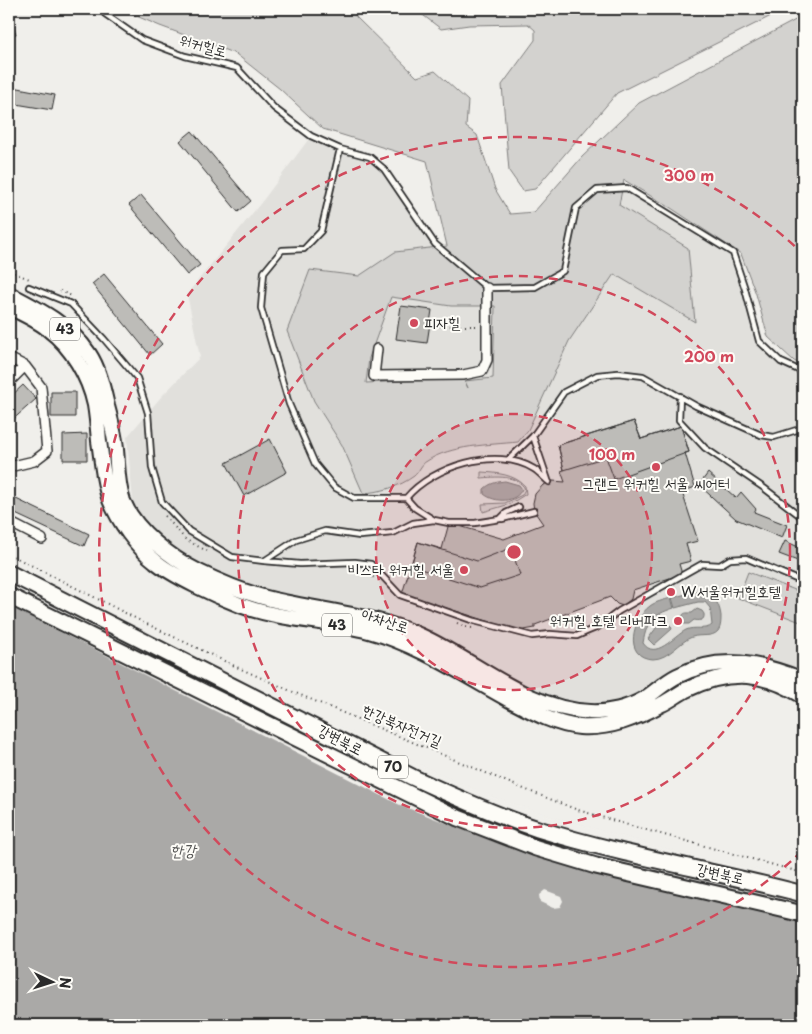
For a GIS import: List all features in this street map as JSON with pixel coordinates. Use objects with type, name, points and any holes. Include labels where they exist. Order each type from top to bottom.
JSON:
[{"type":"highway","name":"강변북로","points":[[9,573],[412,776],[470,803],[538,829],[803,894]]},
{"type":"highway","name":"강변북로","points":[[9,596],[458,818],[536,848],[596,866],[803,914]]},
{"type":"main road","name":"아차산로","points":[[9,294],[49,315],[78,339],[90,355],[102,383],[115,440],[118,475],[123,501],[138,524],[162,550],[198,572],[251,594],[284,602],[346,612],[387,623],[422,636],[534,699],[562,710],[593,712],[622,709],[642,700],[676,676],[708,664],[746,663],[778,670],[803,680]]},
{"type":"main road","name":"아차산로","points":[[9,307],[49,330],[72,353],[82,368],[95,404],[103,467],[110,500],[130,536],[155,561],[185,579],[241,606],[287,618],[370,631],[400,641],[520,705],[554,720],[578,727],[602,726],[634,718],[688,689],[716,679],[737,675],[757,677],[784,684],[803,696]]},
{"type":"street","points":[[377,349],[374,376],[463,375],[482,371],[486,360],[487,288]]},
{"type":"street","points":[[9,358],[25,366],[41,387],[46,451],[34,461],[9,466]]},
{"type":"street","points":[[9,382],[25,366]]},
{"type":"street","points":[[9,522],[42,539]]},
{"type":"lane","name":"워커힐로","points":[[102,9],[105,14],[142,40],[185,56],[237,68],[274,108],[311,136],[340,149],[370,158],[384,169],[435,244],[487,288]]},
{"type":"lane","points":[[340,149],[321,231],[304,249],[282,250],[264,272],[262,308],[288,404],[314,464],[334,487],[354,498],[406,498],[416,487],[439,472],[480,460],[508,460],[535,469],[549,482],[533,436]]},
{"type":"lane","points":[[487,288],[535,287],[563,271],[576,208],[597,190],[627,188],[733,253],[745,289],[758,341],[781,362],[803,372]]},
{"type":"lane","points":[[29,287],[71,304],[137,378],[148,413],[152,468],[162,502],[189,531],[232,557],[300,564],[355,562],[371,564],[400,595],[475,621],[532,636],[550,634],[577,636],[598,626],[619,611],[702,564],[720,565],[730,559],[746,558],[803,582]]},
{"type":"lane","points":[[508,460],[533,436],[564,392],[597,375],[618,373],[643,376],[696,406],[761,435],[774,437],[803,428]]},
{"type":"lane","points":[[680,396],[679,420],[704,448],[764,488],[803,518]]},
{"type":"lane","points":[[406,498],[415,508],[434,520]]},
{"type":"lane","points":[[500,519],[506,513],[519,507]]},
{"type":"lane","points":[[264,561],[296,540],[325,531],[360,536],[393,533],[413,523],[434,520],[450,523],[475,523],[534,511]]},
{"type":"path","points":[[430,326],[486,326]]},
{"type":"path","points":[[162,513],[186,540],[211,553]]},
{"type":"path","name":"한강북자전거길","points":[[9,554],[147,624],[258,676],[524,789],[578,810],[803,873]]},
{"type":"path","points":[[343,569],[362,572],[376,579]]},
{"type":"path","points":[[457,623],[472,628]]},
{"type":"shaded area","points":[[120,9],[356,9],[356,17],[417,77],[435,71],[468,101],[466,127],[477,135],[495,189],[510,214],[534,212],[582,157],[639,103],[803,16],[803,365],[794,361],[768,337],[756,294],[741,254],[624,180],[619,205],[688,248],[695,322],[614,274],[569,341],[528,430],[518,442],[471,447],[447,452],[425,462],[414,476],[396,486],[363,493],[342,445],[314,401],[287,331],[310,270],[359,276],[395,252],[447,246],[427,161],[323,129],[280,89],[236,54]],"holes":[[[391,297],[451,306],[495,306],[493,378],[465,381],[468,388],[463,378],[366,383],[369,358]]]},
{"type":"shaded area","points":[[415,9],[785,9],[617,93],[535,189],[523,191],[509,171],[502,85],[535,40],[535,30],[528,24],[469,25],[441,29]]},
{"type":"shaded area","points":[[311,136],[370,157],[384,169],[433,241],[487,288],[597,190],[627,188],[733,253],[759,341],[781,362],[803,372],[803,672],[741,655],[708,659],[641,695],[622,703],[582,707],[549,700],[425,632],[352,608],[268,593],[200,566],[167,545],[147,527],[133,501],[127,437],[161,397],[200,357],[187,294],[264,199]]},
{"type":"shaded area","points":[[481,472],[499,474],[516,479],[525,486],[526,494],[510,504],[483,512],[482,504],[505,503],[522,495],[525,489],[517,481],[511,479],[499,477],[481,478]]},
{"type":"shaded area","points":[[748,572],[803,593],[803,623],[738,598]]},
{"type":"water","points":[[505,481],[519,485],[522,489],[519,494],[510,499],[499,500],[484,494],[484,489],[489,485]]},
{"type":"water","name":"한강","points":[[9,571],[446,781],[544,818],[803,888],[803,1025],[9,1025]]},
{"type":"water","points":[[693,592],[704,593],[716,601],[721,616],[718,631],[710,635],[692,637],[659,658],[643,657],[637,652],[634,645],[635,628],[644,612],[657,602],[671,598],[674,608],[656,616],[649,624],[643,643],[648,648],[653,649],[664,646],[686,630],[707,628],[712,625],[710,608],[705,602],[675,608],[672,598]]},
{"type":"water","points":[[697,609],[704,614],[703,619],[684,624],[681,618],[683,615],[692,613]]},
{"type":"water","points":[[662,620],[671,626],[672,629],[654,645],[648,639]]},
{"type":"pier","points":[[9,569],[230,677],[447,778],[493,797],[545,815],[680,853],[757,870],[803,885],[803,923],[627,878],[559,864],[492,841],[400,805],[9,606]]},
{"type":"pier","points":[[545,890],[561,896],[563,901],[560,907],[553,908],[540,902],[539,895]]},
{"type":"building","points":[[9,14],[16,34],[9,36]]},
{"type":"building","points":[[13,87],[55,95],[52,110],[10,103]]},
{"type":"building","points":[[192,131],[251,201],[238,212],[180,141]]},
{"type":"building","points":[[141,195],[200,265],[187,275],[129,205]]},
{"type":"building","points":[[104,274],[162,344],[150,355],[92,284]]},
{"type":"building","points":[[401,306],[432,310],[427,343],[396,339]]},
{"type":"building","points":[[23,385],[36,399],[9,423],[9,398]]},
{"type":"building","points":[[51,392],[75,392],[75,417],[51,417]]},
{"type":"building","points":[[634,421],[641,439],[681,426],[689,452],[685,453],[695,487],[682,492],[698,541],[686,544],[691,561],[679,564],[682,574],[633,590],[631,599],[623,606],[617,604],[610,597],[535,625],[535,628],[519,631],[402,594],[418,542],[442,549],[449,523],[504,539],[543,524],[534,511],[535,494],[543,485],[553,481],[565,482],[561,471],[564,470],[558,445]]},
{"type":"building","points":[[634,421],[641,439],[681,426],[689,452],[614,479],[606,457],[564,470],[558,445]]},
{"type":"building","points":[[87,434],[87,460],[63,460],[63,435]]},
{"type":"building","points":[[270,439],[287,472],[244,496],[226,463]]},
{"type":"building","points":[[708,473],[736,498],[741,492],[756,509],[754,512],[787,525],[782,538],[736,519],[699,485]]},
{"type":"building","points":[[12,497],[89,534],[84,546],[9,511]]},
{"type":"building","points":[[785,541],[803,549],[803,563],[779,554]]},
{"type":"building","points":[[418,542],[477,561],[511,548],[520,575],[480,588],[411,566]]},
{"type":"place","name":"피자힐","points":[[414,323]]},
{"type":"place","name":"그랜드 워커힐 서울 씨어터","points":[[656,467]]},
{"type":"place","name":"비스타 워커힐 서울","points":[[464,570]]},
{"type":"place","name":"W서울워커힐호텔","points":[[671,592]]},
{"type":"place","name":"워커힐 호텔 리버파크","points":[[678,621]]}]
